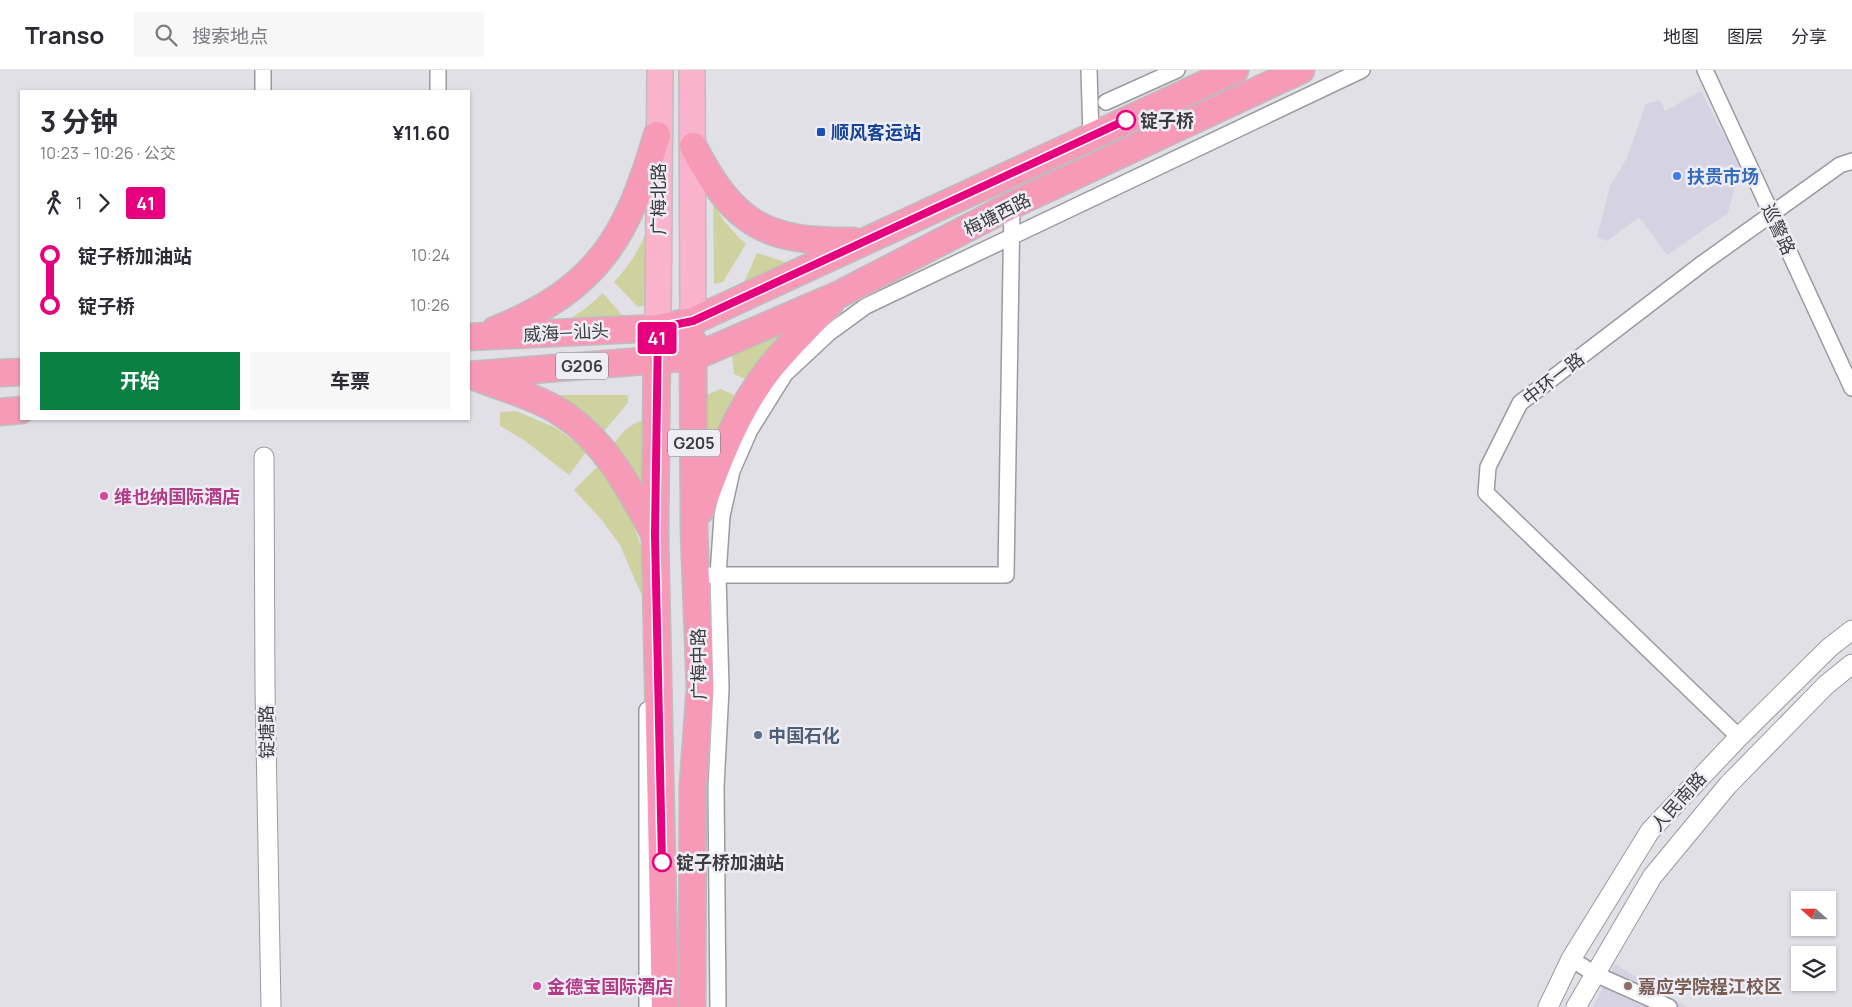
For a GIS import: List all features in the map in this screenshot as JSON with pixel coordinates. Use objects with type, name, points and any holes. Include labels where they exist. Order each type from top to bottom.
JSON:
[{"type":"highway","name":"梅塘西路","points":[[693,321],[862,241],[1235,70]]},
{"type":"highway","name":"梅塘西路","points":[[694,357],[840,294],[1012,205],[1300,70]]},
{"type":"highway","points":[[474,337],[525,318],[562,296],[594,267],[622,230],[642,188],[658,136]]},
{"type":"highway","points":[[693,146],[708,175],[721,192],[737,212],[752,223],[793,238],[818,242],[862,241]]},
{"type":"highway","points":[[694,529],[716,466],[735,424],[770,369],[840,294]]},
{"type":"highway","name":"威海—汕头","points":[[474,337],[658,328],[693,321]]},
{"type":"highway","name":"广梅中路","points":[[692,1007],[693,785],[706,575],[694,529],[693,321]]},
{"type":"highway","name":"G205","points":[[658,328],[655,535],[666,1007]]},
{"type":"highway","name":"威海—汕头","points":[[470,375],[694,357]]},
{"type":"highway","points":[[0,373],[20,372]]},
{"type":"highway","points":[[470,375],[528,396],[562,414],[592,437],[614,464],[655,535]]},
{"type":"highway","points":[[0,412],[20,410]]},
{"type":"highway","points":[[656,467],[694,468]]},
{"type":"main road","name":"广梅北路","points":[[658,328],[660,70]]},
{"type":"main road","name":"广梅北路","points":[[692,70],[693,321]]},
{"type":"street","points":[[263,70],[263,90]]},
{"type":"street","points":[[438,70],[438,90]]},
{"type":"street","points":[[1089,70],[1091,136]]},
{"type":"street","points":[[1106,102],[1177,70]]},
{"type":"street","points":[[718,1007],[716,787],[721,689],[706,575],[732,471],[750,430],[785,374],[829,333],[866,306],[1362,70]]},
{"type":"street","name":"巡警路","points":[[1705,70],[1852,388]]},
{"type":"street","name":"中环一路","points":[[1739,737],[1486,493],[1488,467],[1520,403],[1772,214],[1840,165],[1852,161]]},
{"type":"street","points":[[706,575],[1006,575],[1012,205]]},
{"type":"street","name":"锭塘路","points":[[264,457],[265,687],[271,1007]]},
{"type":"street","name":"人民南路","points":[[1548,1007],[1571,959],[1650,831],[1739,737],[1830,647],[1852,630]]},
{"type":"street","name":"人民南路","points":[[1576,1007],[1652,877],[1728,785],[1826,686],[1852,664]]},
{"type":"street","points":[[647,1007],[646,710],[659,709]]},
{"type":"street","points":[[1571,959],[1595,974],[1669,1007]]},
{"type":"shaded area","name":"扶贵市场","points":[[1701,91],[1740,167],[1728,213],[1667,255],[1639,217],[1607,241],[1597,237],[1610,186],[1627,158],[1646,104],[1660,100],[1665,111]]},
{"type":"shaded area","name":"嘉应学院程江校区","points":[[1615,964],[1687,1007],[1593,1007]]},
{"type":"green space","points":[[713,195],[721,216],[746,244],[723,282],[714,284]]},
{"type":"green space","points":[[653,213],[652,304],[638,307],[614,282],[628,266],[638,250]]},
{"type":"green space","points":[[757,253],[788,263],[742,287]]},
{"type":"green space","points":[[603,293],[627,321],[553,329],[585,309]]},
{"type":"green space","points":[[790,325],[745,379],[734,374],[732,355]]},
{"type":"green space","points":[[721,389],[734,395],[704,468],[704,396]]},
{"type":"green space","points":[[537,395],[628,395],[628,403],[599,437]]},
{"type":"green space","points":[[516,411],[556,428],[587,451],[569,475],[524,440],[500,426],[500,412]]},
{"type":"green space","points":[[650,419],[651,513],[610,449],[622,433],[631,426]]},
{"type":"green space","points":[[598,466],[617,493],[634,527],[644,562],[645,579],[641,594],[620,545],[601,519],[574,490]]},
{"type":"bus line","name":"41","points":[[662,862],[655,535],[658,328],[693,321],[1126,120]]},
{"type":"place","name":"锭子桥","points":[[1126,120]]},
{"type":"place","name":"顺风客运站","points":[[821,132]]},
{"type":"place","name":"扶贵市场","points":[[1677,176]]},
{"type":"place","name":"维也纳国际酒店","points":[[104,496]]},
{"type":"place","name":"中国石化","points":[[758,735]]},
{"type":"place","name":"锭子桥加油站","points":[[662,862]]},
{"type":"place","name":"金德宝国际酒店","points":[[537,986]]},
{"type":"place","name":"嘉应学院程江校区","points":[[1628,986]]}]
